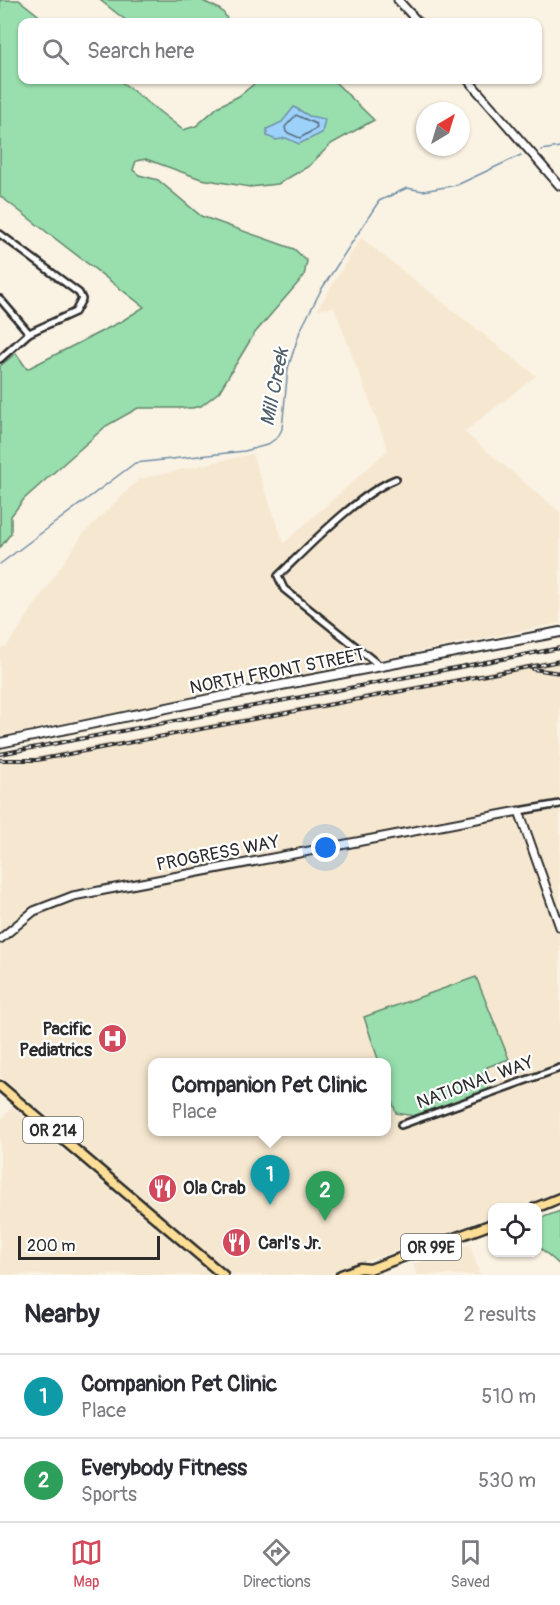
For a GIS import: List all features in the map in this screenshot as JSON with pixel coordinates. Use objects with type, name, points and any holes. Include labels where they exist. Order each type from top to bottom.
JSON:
[{"type":"main road","name":"NORTH FRONT STREET","points":[[0,743],[560,632]]},
{"type":"main road","name":"OR 214","points":[[0,1086],[223,1275]]},
{"type":"main road","points":[[542,1205],[560,1198]]},
{"type":"main road","name":"OR 99E","points":[[341,1275],[360,1268],[367,1272],[488,1226]]},
{"type":"street","points":[[398,0],[414,18]]},
{"type":"street","points":[[471,84],[560,186]]},
{"type":"street","points":[[0,234],[79,293],[82,299],[75,312],[29,333],[0,359]]},
{"type":"street","points":[[0,299],[29,333]]},
{"type":"street","points":[[380,666],[284,589],[278,576],[330,526],[396,479]]},
{"type":"street","name":"PROGRESS WAY","points":[[0,939],[29,914],[65,898],[560,804]]},
{"type":"street","points":[[519,811],[560,927]]},
{"type":"street","name":"NATIONAL WAY","points":[[401,1125],[560,1068]]},
{"type":"shaded area","points":[[361,238],[536,376],[464,432],[560,512],[560,623],[0,736],[0,648],[7,646],[83,534],[139,479],[252,454],[284,543],[388,450],[334,307],[317,310]]},
{"type":"shaded area","points":[[560,658],[560,1192],[528,1203],[488,1203],[488,1218],[328,1275],[233,1275],[0,1076],[0,763]]},
{"type":"shaded area","points":[[12,1107],[211,1275],[0,1275],[0,1121]]},
{"type":"shaded area","points":[[470,1244],[480,1275],[417,1275],[413,1264]]},
{"type":"green space","points":[[0,0],[19,0],[42,18],[18,18],[18,84],[124,84],[183,130],[196,126],[219,106],[239,96],[254,84],[337,84],[374,120],[331,144],[309,166],[278,184],[250,187],[201,179],[146,159],[136,161],[133,170],[139,175],[158,180],[201,216],[294,249],[307,261],[304,276],[254,334],[219,392],[201,406],[138,408],[106,426],[24,499],[11,516],[11,533],[0,548],[0,366],[16,353],[27,369],[122,321],[144,307],[0,196]]},
{"type":"green space","points":[[100,0],[201,0],[221,10],[226,18],[123,18]]},
{"type":"green space","points":[[476,977],[509,1059],[487,1067],[488,1071],[483,1073],[489,1090],[415,1116],[396,1113],[391,1098],[391,1058],[378,1058],[364,1017]]},
{"type":"green space","points":[[560,1211],[560,1265],[542,1249],[542,1218]]},
{"type":"water","points":[[294,107],[309,116],[325,119],[322,133],[299,144],[286,138],[276,140],[267,136],[267,129],[282,122]]},
{"type":"waterway","name":"Mill Creek","points":[[541,150],[560,147]]},
{"type":"waterway","name":"Mill Creek","points":[[0,564],[135,463],[245,451],[267,445],[278,437],[282,429],[288,368],[300,331],[321,290],[379,201],[407,188],[423,191],[457,185],[521,155]]},
{"type":"railway","points":[[0,754],[560,648]]},
{"type":"railway","points":[[0,760],[37,760],[560,661]]},
{"type":"railway","points":[[533,669],[560,673]]},
{"type":"place","name":"Pacific Pediatrics","points":[[113,1039]]},
{"type":"place","name":"Ola Crab","points":[[162,1188]]},
{"type":"place","name":"Companion Pet Clinic","points":[[270,1205]]},
{"type":"place","name":"Everybody Fitness","points":[[325,1221]]},
{"type":"place","name":"Carl's Jr.","points":[[237,1243]]}]
